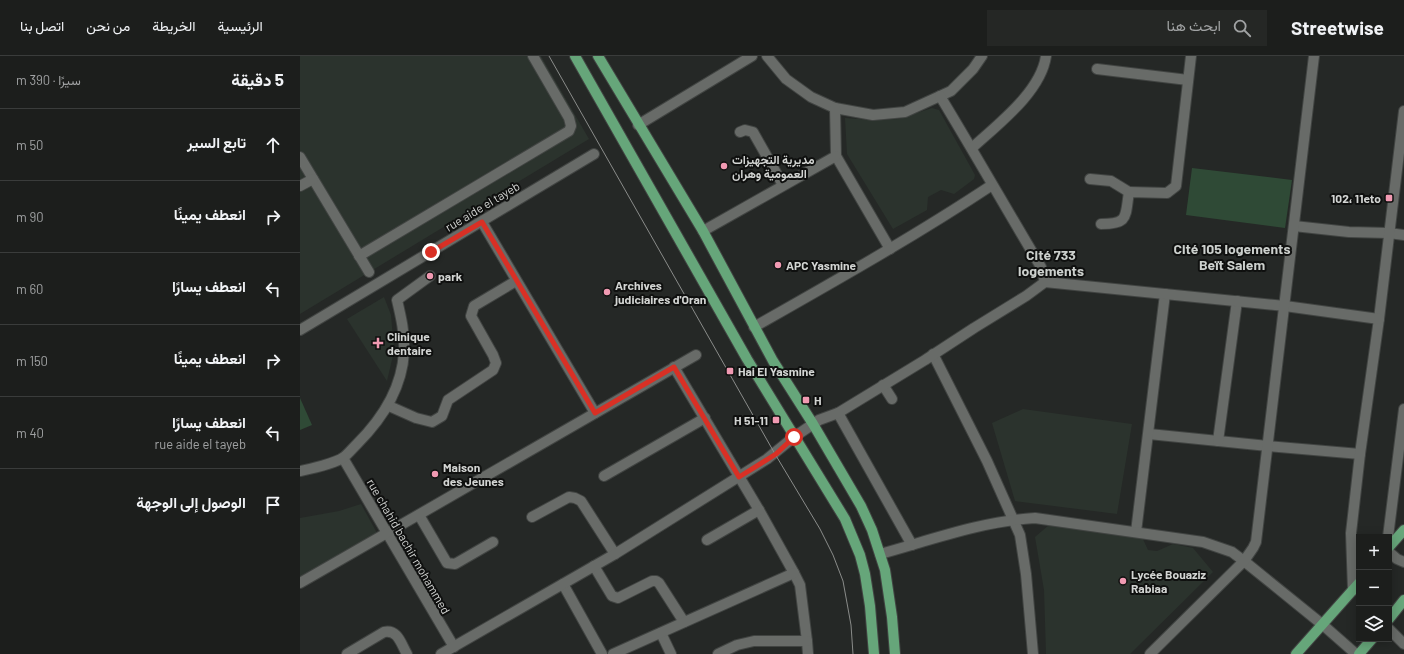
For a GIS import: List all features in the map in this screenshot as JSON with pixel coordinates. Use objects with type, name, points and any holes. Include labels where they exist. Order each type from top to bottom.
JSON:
[{"type":"main road","points":[[575,56],[743,352],[845,519],[862,562],[868,589],[874,654]]},
{"type":"main road","points":[[598,56],[703,231],[773,361],[813,424],[861,506],[880,554],[888,588],[895,654]]},
{"type":"main road","points":[[1392,544],[1404,530]]},
{"type":"main road","points":[[1296,654],[1356,586]]},
{"type":"main road","points":[[1392,615],[1404,600]]},
{"type":"main road","points":[[1359,654],[1369,642]]},
{"type":"street","points":[[359,256],[569,131],[571,126],[569,118],[533,56]]},
{"type":"street","points":[[638,124],[752,56]]},
{"type":"street","points":[[767,56],[786,79],[811,97],[835,108],[873,115],[905,112],[951,91],[973,69],[982,56]]},
{"type":"street","points":[[972,148],[1007,117],[1034,86],[1045,65],[1046,56]]},
{"type":"street","points":[[1090,179],[1111,181],[1129,192],[1167,193],[1176,186],[1191,56]]},
{"type":"street","points":[[1150,654],[1244,561],[1253,548],[1258,534],[1314,56]]},
{"type":"street","points":[[1097,69],[1188,80]]},
{"type":"street","points":[[940,96],[1041,267],[1046,282]]},
{"type":"street","points":[[835,108],[836,156],[890,249]]},
{"type":"street","points":[[1356,586],[1355,535],[1360,454],[1379,319],[1404,111]]},
{"type":"street","points":[[740,132],[745,130],[753,132],[783,185]]},
{"type":"street","name":"rue aide el tayeb","points":[[300,330],[594,154]]},
{"type":"street","points":[[703,231],[836,156]]},
{"type":"street","points":[[300,157],[369,272]]},
{"type":"street","points":[[300,186],[313,179]]},
{"type":"street","points":[[754,327],[890,249],[950,213],[992,185]]},
{"type":"street","points":[[1101,224],[1116,224],[1122,221],[1125,216],[1129,192]]},
{"type":"street","points":[[482,222],[595,413]]},
{"type":"street","points":[[1294,226],[1349,232],[1404,235]]},
{"type":"street","points":[[300,471],[343,458],[367,434],[388,406],[399,380],[404,352],[404,326],[397,300],[430,276]]},
{"type":"street","points":[[388,406],[416,418],[432,422],[442,416],[448,400],[493,370],[496,363],[472,316],[474,306],[516,281]]},
{"type":"street","points":[[443,653],[614,554],[776,454],[794,437],[819,420],[838,412],[884,385],[1046,282],[1285,306],[1379,319]]},
{"type":"street","points":[[1136,532],[1165,294]]},
{"type":"street","points":[[1218,441],[1237,301]]},
{"type":"street","points":[[933,354],[987,461],[1020,535],[1026,574],[1033,654]]},
{"type":"street","points":[[300,583],[696,355]]},
{"type":"street","points":[[674,367],[759,510],[800,585],[808,654]]},
{"type":"street","points":[[884,385],[892,399]]},
{"type":"street","points":[[1388,534],[1402,449],[1404,409]]},
{"type":"street","points":[[838,412],[912,545]]},
{"type":"street","points":[[604,476],[705,418]]},
{"type":"street","points":[[1149,434],[1360,454]]},
{"type":"street","name":"rue chahid bachir mohammed","points":[[343,458],[386,534],[454,647]]},
{"type":"street","points":[[532,517],[569,497],[575,498],[581,501],[614,554]]},
{"type":"street","points":[[707,540],[759,510]]},
{"type":"street","points":[[419,515],[447,563],[455,564],[493,542]]},
{"type":"street","points":[[880,554],[961,531],[1012,519],[1035,518],[1203,542],[1232,552],[1323,625],[1356,654]]},
{"type":"street","points":[[1392,555],[1404,562]]},
{"type":"street","points":[[594,566],[612,596],[615,598],[618,598],[652,581],[659,582],[684,622]]},
{"type":"street","points":[[613,654],[794,573]]},
{"type":"street","points":[[563,584],[602,654]]},
{"type":"street","points":[[347,654],[384,632],[389,631],[395,633],[407,654]]},
{"type":"street","points":[[661,632],[671,654]]},
{"type":"street","points":[[1392,632],[1404,644]]},
{"type":"street","points":[[718,654],[737,645],[754,641],[807,641]]},
{"type":"shaded area","points":[[300,56],[541,56],[589,139],[300,314]]},
{"type":"shaded area","points":[[932,108],[939,110],[975,175],[974,179],[954,194],[941,190],[928,197],[927,210],[893,229],[847,154],[845,118],[873,120],[899,119]]},
{"type":"shaded area","name":"Clinique dentaire","points":[[384,297],[391,315],[394,351],[387,381],[347,319]]},
{"type":"shaded area","points":[[1023,409],[1132,424],[1117,514],[1015,501],[992,423]]},
{"type":"shaded area","points":[[361,504],[377,533],[300,579],[300,518],[339,511]]},
{"type":"shaded area","name":"Lycée Bouaziz Rabiaa","points":[[1049,525],[1142,537],[1148,550],[1157,551],[1173,544],[1193,548],[1213,572],[1130,654],[1046,654],[1044,590],[1035,537]]},
{"type":"green space","points":[[1192,168],[1292,180],[1285,228],[1186,215]]},
{"type":"green space","points":[[300,398],[312,425],[300,430]]},
{"type":"tram line","points":[[549,56],[775,454],[820,529],[833,555],[843,581],[851,625],[853,654]]},
{"type":"place","name":"مديرية التجهيزات العمومية وهران","points":[[724,166]]},
{"type":"place","name":"102، 11eto","points":[[1389,198]]},
{"type":"place","name":"APC Yasmine","points":[[778,265]]},
{"type":"place","name":"park","points":[[430,276]]},
{"type":"place","name":"Archives judiciaires d'Oran","points":[[607,292]]},
{"type":"place","name":"Clinique dentaire","points":[[378,343]]},
{"type":"place","name":"Hai El Yasmine","points":[[730,371]]},
{"type":"place","name":"H","points":[[806,400]]},
{"type":"place","name":"H 51-11","points":[[776,420]]},
{"type":"place","name":"Maison des Jeunes","points":[[435,474]]},
{"type":"place","name":"Lycée Bouaziz Rabiaa","points":[[1123,581]]},
{"type":"district","name":"Cité 105 logements Beït Salem","points":[[1232,256]]},
{"type":"district","name":"Cité 733 logements","points":[[1051,262]]},
{"type":"route","points":[[431,252],[482,222],[595,413],[674,367],[739,477],[776,454],[794,437]]}]
